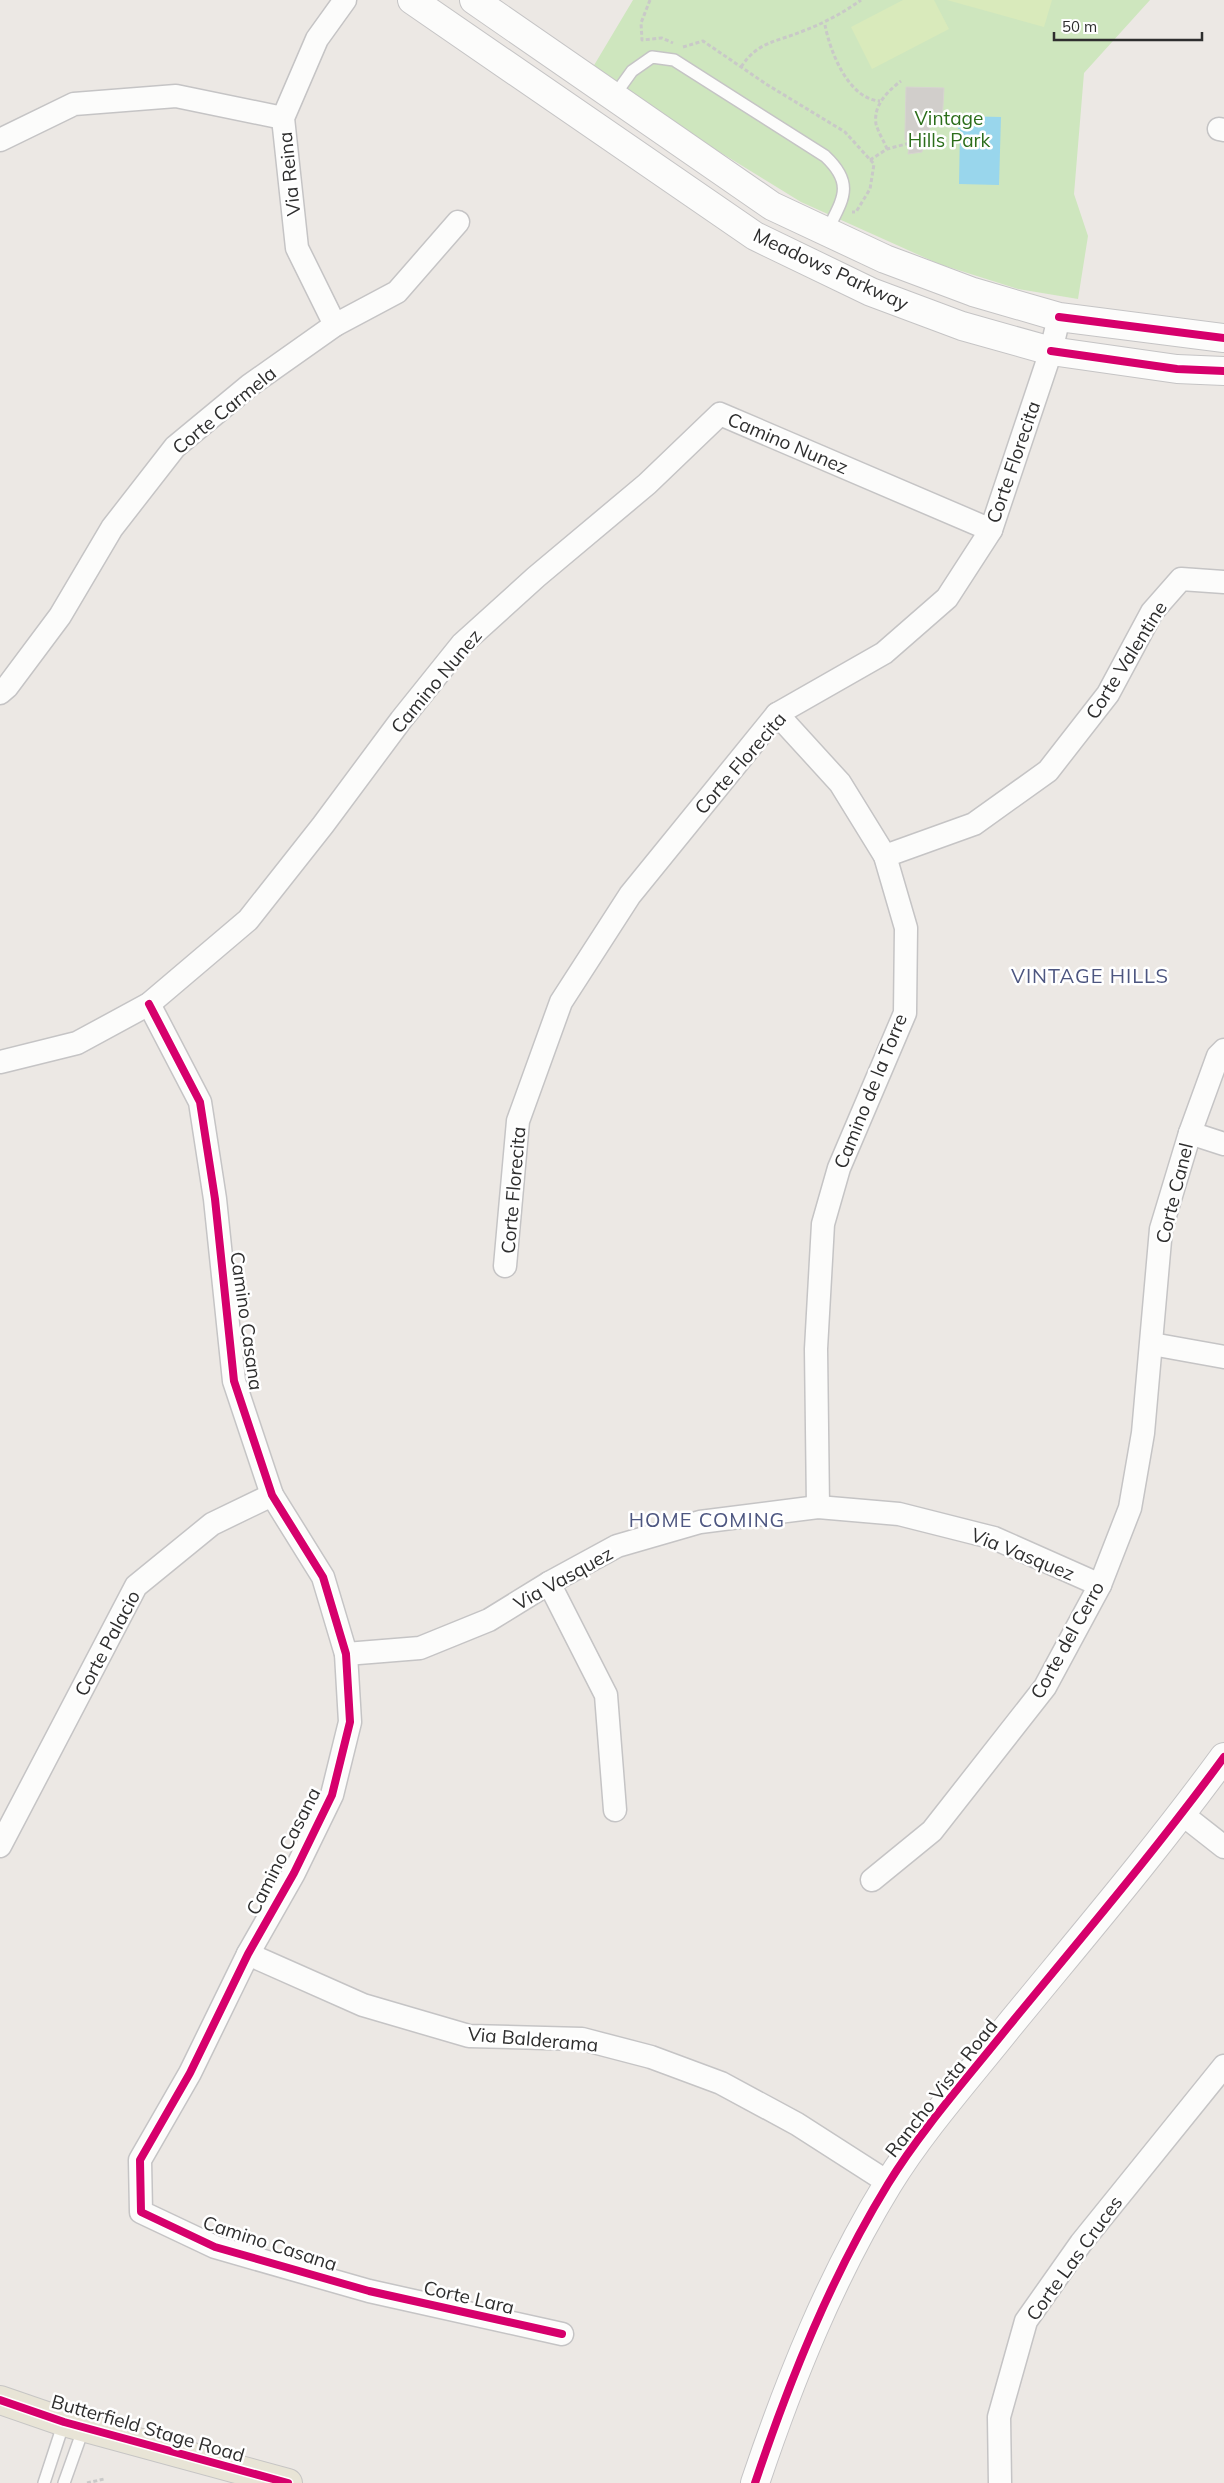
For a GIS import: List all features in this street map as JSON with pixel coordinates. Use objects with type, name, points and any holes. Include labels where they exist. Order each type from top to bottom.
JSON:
[{"type":"main road","name":"Meadows Parkway","points":[[412,0],[755,236],[871,292],[962,326],[1052,351],[1177,369],[1224,371]]},
{"type":"main road","name":"Meadows Parkway","points":[[474,0],[772,206],[832,221],[885,259],[973,292],[1059,317],[1224,338]]},
{"type":"main road","name":"Rancho Vista Road","points":[[755,2483],[775,2424],[822,2307],[889,2183],[985,2056],[1182,1814],[1224,1756]]},
{"type":"main road","name":"Butterfield Stage Road","points":[[0,2400],[74,2425],[288,2483]]},
{"type":"street","name":"Via Reina","points":[[335,325],[297,248],[283,118],[317,39],[345,0]]},
{"type":"street","points":[[0,140],[74,104],[176,96],[283,118]]},
{"type":"street","name":"Corte Carmela","points":[[0,693],[7,687],[60,616],[112,528],[175,447],[250,385],[335,325],[397,292],[458,222]]},
{"type":"street","name":"Corte Florecita","points":[[505,1266],[518,1121],[561,1002],[630,895],[777,714],[884,653],[947,598],[991,530],[1052,351],[1059,317]]},
{"type":"street","name":"Camino Nunez","points":[[0,1062],[77,1043],[149,1004],[248,920],[323,825],[401,720],[462,644],[536,577],[647,484],[720,414],[991,530]]},
{"type":"street","name":"Corte Valentine","points":[[885,856],[974,824],[1048,771],[1108,694],[1152,612],[1181,579],[1224,582]]},
{"type":"street","name":"Camino de la Torre","points":[[777,714],[840,783],[885,856],[906,928],[905,1013],[839,1168],[823,1224],[816,1349],[818,1507]]},
{"type":"street","name":"Camino Casana","points":[[149,1004],[200,1102],[215,1198],[234,1380],[272,1495],[323,1577],[346,1654],[350,1722],[332,1795],[294,1873],[248,1954],[190,2073],[140,2160],[141,2212],[215,2247],[370,2291]]},
{"type":"street","name":"Corte Canel","points":[[1152,1344],[1161,1230],[1190,1133],[1218,1056],[1224,1050]]},
{"type":"street","points":[[1190,1133],[1224,1144]]},
{"type":"street","points":[[1152,1344],[1224,1357]]},
{"type":"street","name":"Corte del Cerro","points":[[872,1880],[932,1831],[1039,1694],[1100,1585],[1130,1508],[1143,1433],[1152,1344]]},
{"type":"street","name":"Corte Palacio","points":[[0,1846],[136,1586],[212,1524],[272,1495]]},
{"type":"street","name":"Via Vasquez","points":[[346,1654],[420,1648],[489,1620],[550,1583],[617,1546],[700,1522],[818,1507],[899,1514],[994,1538],[1100,1585]]},
{"type":"street","points":[[550,1583],[606,1695],[615,1810]]},
{"type":"street","points":[[1182,1814],[1224,1848]]},
{"type":"street","name":"Via Balderama","points":[[248,1954],[363,2005],[469,2036],[582,2040],[651,2057],[729,2088],[797,2124],[889,2183]]},
{"type":"street","name":"Corte Las Cruces","points":[[1000,2483],[999,2417],[1026,2321],[1081,2243],[1224,2066]]},
{"type":"street","name":"Corte Lara","points":[[370,2291],[562,2334]]},
{"type":"lane","points":[[614,96],[632,71],[652,57],[674,60],[825,156],[839,169],[845,191],[832,221]]},
{"type":"lane","points":[[44,2483],[74,2425]]},
{"type":"lane","points":[[64,2483],[74,2425]]},
{"type":"path","points":[[650,0],[641,23],[642,40],[662,38],[682,47],[703,41],[740,67],[845,132],[874,164],[870,189],[856,212],[832,221]]},
{"type":"path","points":[[740,67],[752,53],[764,44],[801,32],[836,17],[861,0]]},
{"type":"path","points":[[825,25],[832,52],[846,79],[859,92],[873,100],[880,101]]},
{"type":"path","points":[[888,149],[876,123],[880,101],[900,81]]},
{"type":"path","points":[[870,160],[888,149],[910,143]]},
{"type":"path","points":[[87,2483],[104,2479]]},
{"type":"green space","name":"Vintage Hills Park","points":[[633,0],[1150,0],[1084,73],[1074,194],[1088,236],[1078,299],[1018,289],[939,264],[801,202],[684,130],[593,67]]},
{"type":"green space","points":[[903,0],[934,0],[949,29],[872,69],[851,27]]},
{"type":"green space","points":[[947,0],[1052,0],[1044,27]]},
{"type":"water","points":[[958,116],[1001,117],[999,185],[959,184],[960,129],[958,129]]},
{"type":"building","points":[[906,87],[944,88],[942,123],[930,124],[929,140],[924,140],[922,152],[908,154],[910,141],[905,140]]},
{"type":"cycle path","points":[[1059,317],[1224,338]]},
{"type":"cycle path","points":[[1051,351],[1177,369],[1224,371]]},
{"type":"cycle path","points":[[149,1004],[200,1102],[215,1199],[234,1381],[272,1495],[323,1577],[346,1654],[350,1722],[332,1795],[294,1873],[248,1954],[190,2073],[140,2160],[141,2212],[215,2247],[369,2291],[562,2334]]},
{"type":"cycle path","points":[[755,2483],[797,2367],[813,2329],[848,2255],[888,2184],[915,2144],[946,2104],[1145,1860],[1224,1757]]},
{"type":"cycle path","points":[[0,2400],[64,2422],[288,2483]]},
{"type":"district","name":"VINTAGE HILLS","points":[[1090,975]]},
{"type":"district","name":"HOME COMING","points":[[707,1519]]}]
